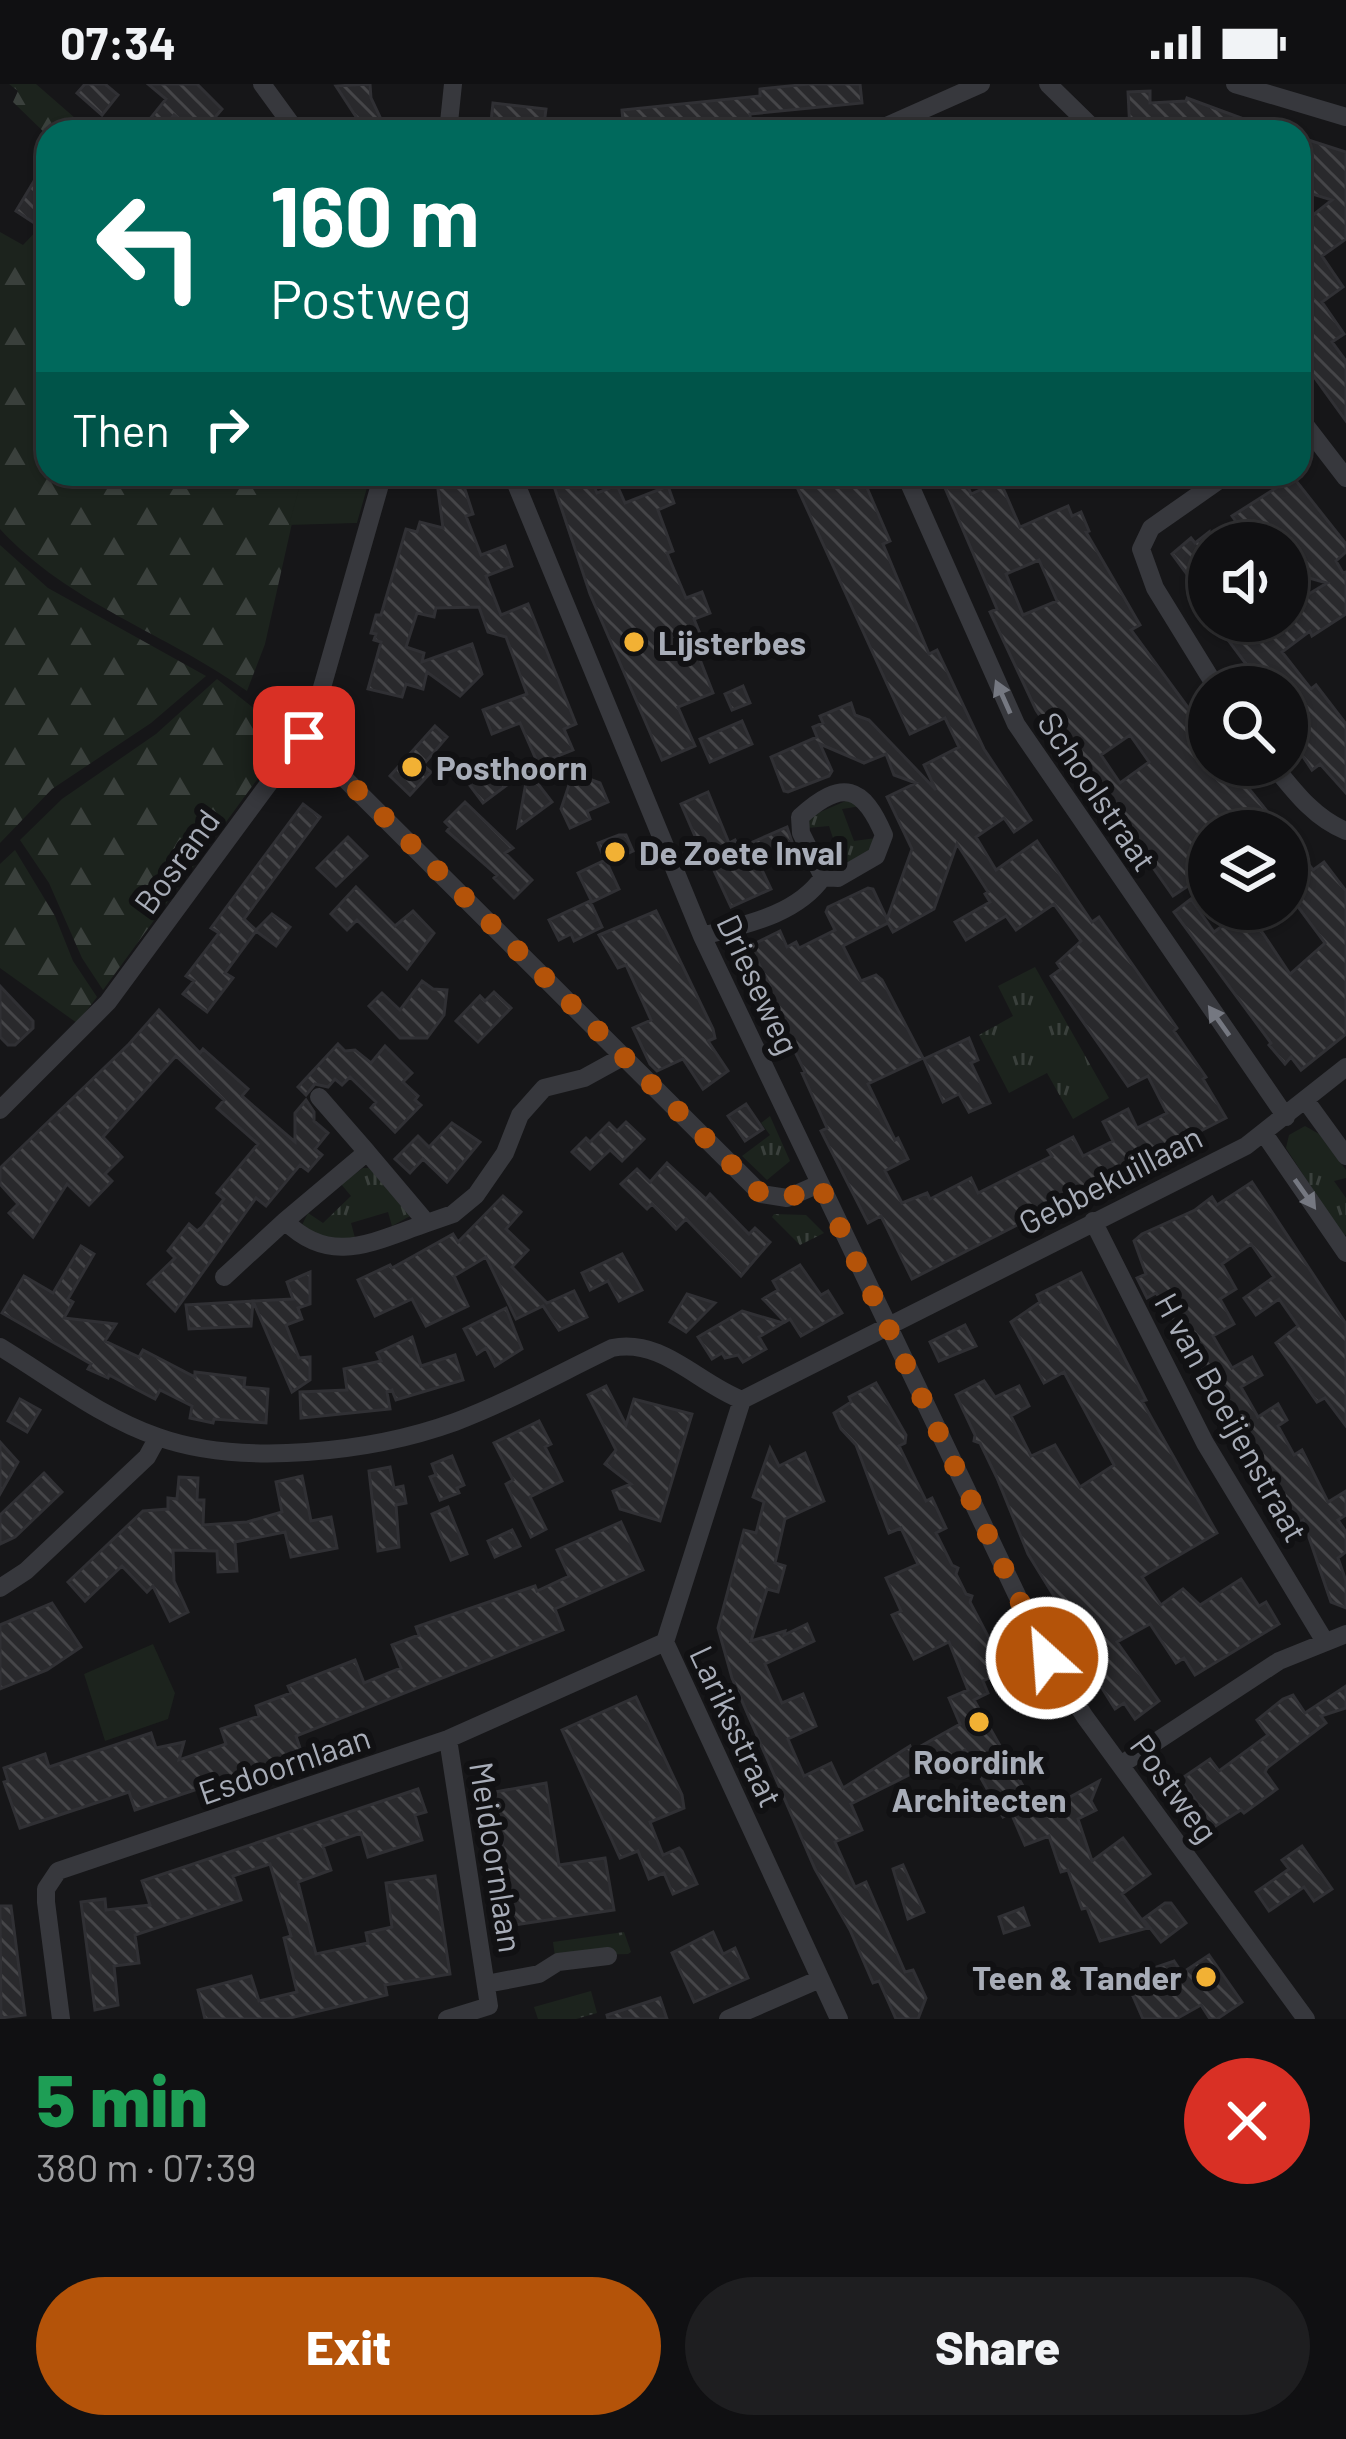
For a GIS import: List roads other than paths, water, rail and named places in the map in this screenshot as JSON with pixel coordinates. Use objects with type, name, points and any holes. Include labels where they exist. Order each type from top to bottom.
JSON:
[{"type":"street","points":[[262,84],[288,120]]},
{"type":"street","points":[[449,120],[453,84]]},
{"type":"street","points":[[900,120],[981,84]]},
{"type":"street","points":[[1235,84],[1346,117]]},
{"type":"street","points":[[1056,86],[1086,120]]},
{"type":"street","points":[[1311,435],[1346,478]]},
{"type":"street","name":"Bosrand","points":[[0,1110],[108,1002],[304,737],[379,486]]},
{"type":"street","name":"Drieseweg","points":[[517,486],[702,936],[819,1184]]},
{"type":"street","name":"Schoolstraat","points":[[910,486],[1016,724],[1286,1117]]},
{"type":"street","points":[[1203,666],[1155,588],[1141,549],[1151,528],[1211,486]]},
{"type":"street","points":[[304,737],[761,1194],[788,1198],[819,1184]]},
{"type":"street","points":[[1290,786],[1331,825],[1346,831]]},
{"type":"street","points":[[702,936],[770,917],[812,891],[823,877],[849,873],[877,856],[883,845],[880,825],[859,794],[840,793],[800,817],[800,833],[823,877]]},
{"type":"street","points":[[284,1221],[313,1243],[337,1248],[371,1242],[453,1214],[476,1195],[511,1142],[520,1114],[544,1088],[584,1078],[624,1056]]},
{"type":"street","name":"Gebbekuillaan","points":[[888,1326],[1265,1135],[1346,1066]]},
{"type":"street","points":[[320,1097],[427,1222]]},
{"type":"street","points":[[1306,1101],[1346,1156]]},
{"type":"street","points":[[1265,1135],[1346,1253]]},
{"type":"street","points":[[224,1277],[367,1152]]},
{"type":"street","name":"Postweg","points":[[819,1184],[1047,1658],[1084,1717],[1306,2019]]},
{"type":"street","name":"H van Boeijenstraat","points":[[1093,1220],[1205,1443],[1324,1640]]},
{"type":"street","points":[[0,1347],[158,1437],[230,1451],[274,1452],[388,1440],[458,1420],[612,1348],[629,1345],[664,1355],[742,1400],[888,1326]]},
{"type":"street","name":"Lariksstraat","points":[[742,1400],[665,1642],[839,2019]]},
{"type":"street","points":[[0,1588],[26,1571],[147,1457],[158,1437]]},
{"type":"street","points":[[1122,1764],[1279,1661],[1346,1634]]},
{"type":"street","name":"Esdoornlaan","points":[[61,2019],[46,1902],[46,1889],[58,1871],[448,1739],[665,1642]]},
{"type":"street","name":"Meidoornlaan","points":[[447,2019],[489,2006],[448,1739]]},
{"type":"street","name":"Meidoornlaan","points":[[485,1984],[539,1974],[558,1962],[608,1956]]},
{"type":"street","points":[[728,2019],[820,1979]]},
{"type":"place","name":"Lijsterbes","points":[[634,642]]},
{"type":"place","name":"Posthoorn","points":[[412,767]]},
{"type":"place","name":"De Zoete Inval","points":[[615,852]]},
{"type":"place","name":"Roordink Architecten","points":[[979,1722]]},
{"type":"place","name":"Teen & Tander","points":[[1206,1977]]}]
